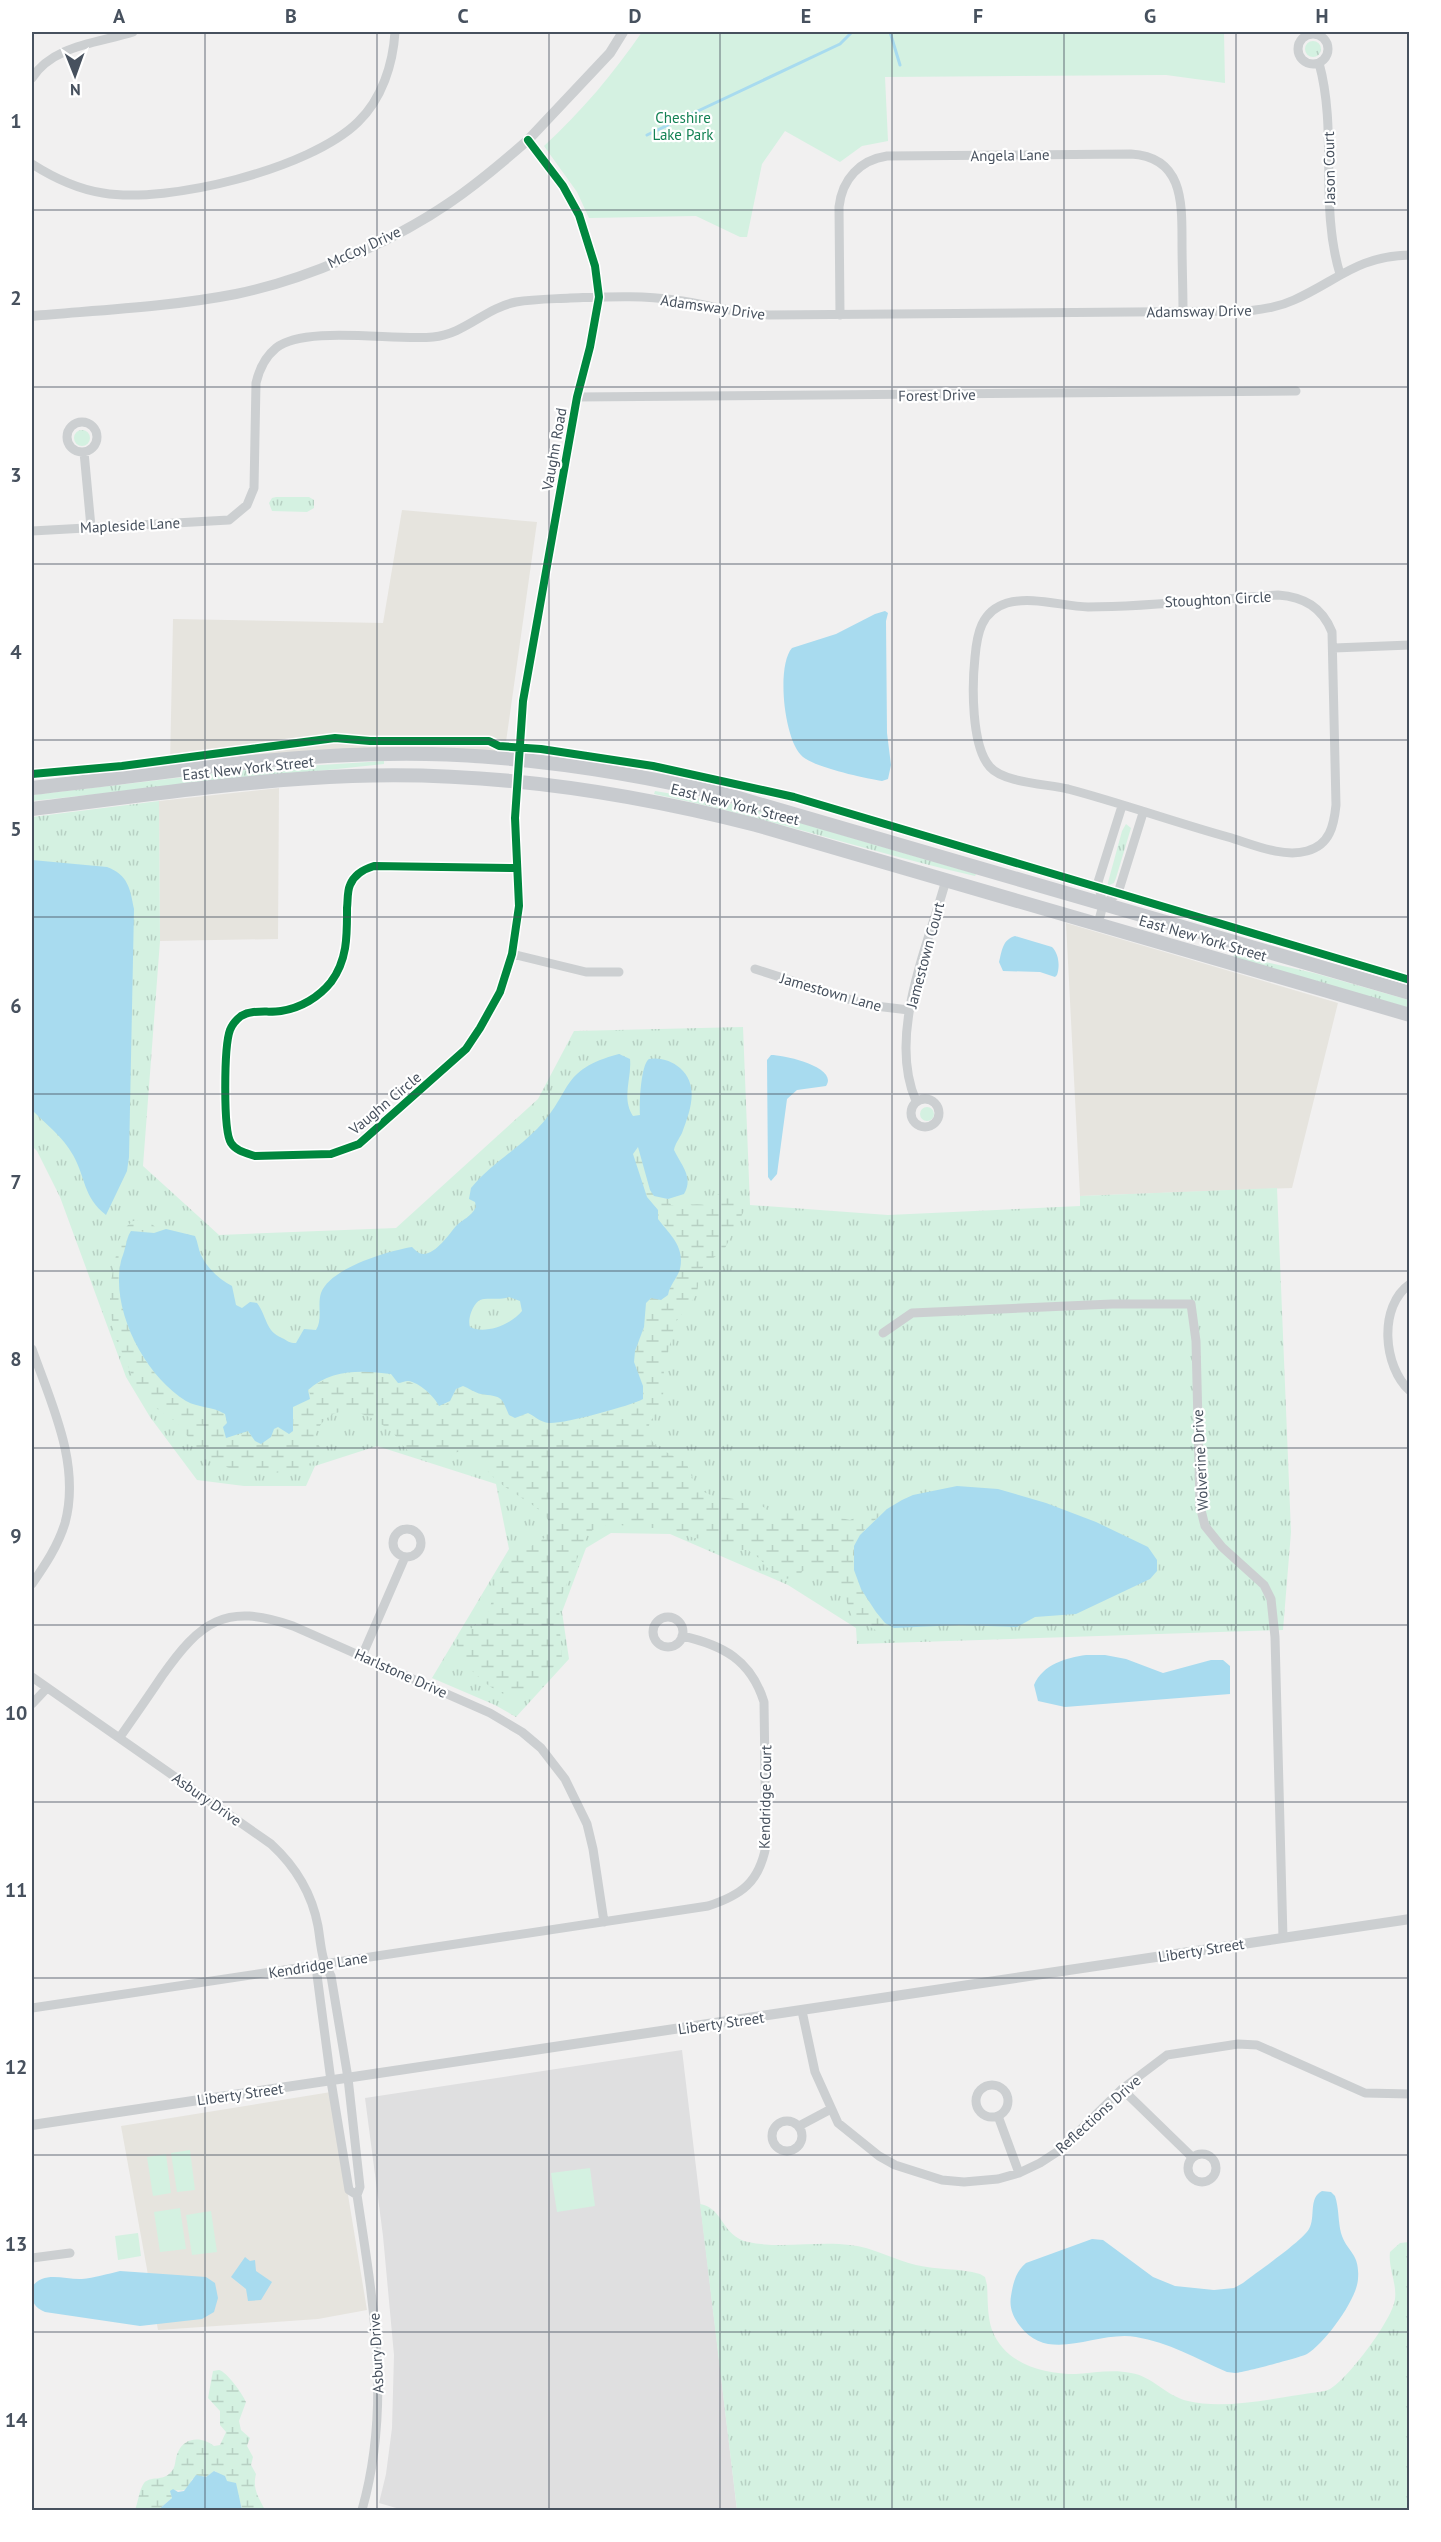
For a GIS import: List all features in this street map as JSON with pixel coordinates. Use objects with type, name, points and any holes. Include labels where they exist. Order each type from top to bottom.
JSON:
[{"type":"main road","name":"East New York Street","points":[[32,788],[302,757],[422,754],[519,760],[637,776],[735,797],[1410,993]]},
{"type":"main road","name":"East New York Street","points":[[32,809],[309,778],[413,775],[518,781],[608,793],[700,810],[1410,1015]]},
{"type":"street","points":[[32,78],[50,58],[68,50],[133,32]]},
{"type":"street","points":[[32,164],[78,188],[131,195],[204,186],[277,166],[319,148],[358,122],[376,98],[385,79],[392,56],[395,32]]},
{"type":"street","name":"McCoy Drive","points":[[32,316],[188,302],[238,293],[294,278],[356,253],[448,204],[528,140],[610,53],[623,32]]},
{"type":"street","name":"Jason Court","points":[[1319,63],[1327,98],[1331,240],[1340,274]]},
{"type":"street","name":"Vaughn Road","points":[[518,781],[523,701],[577,397],[590,347],[599,297],[595,266],[579,215],[563,186],[528,140]]},
{"type":"street","name":"Angela Lane","points":[[840,315],[839,207],[844,187],[855,170],[872,160],[887,156],[1131,154],[1144,156],[1167,168],[1177,184],[1182,201],[1183,312]]},
{"type":"street","name":"Adamsway Drive","points":[[229,520],[247,505],[254,488],[256,383],[264,362],[277,347],[287,341],[308,336],[439,336],[460,330],[489,312],[514,302],[599,297],[673,299],[756,315],[1248,311],[1294,300],[1340,274],[1374,260],[1410,255]]},
{"type":"street","name":"Forest Drive","points":[[577,397],[1296,392]]},
{"type":"street","points":[[84,452],[91,527]]},
{"type":"street","name":"Mapleside Lane","points":[[32,531],[229,520]]},
{"type":"street","name":"Stoughton Circle","points":[[1278,595],[1294,596],[1310,603],[1328,620],[1335,648],[1336,805],[1332,828],[1326,839],[1308,851],[1282,852],[1143,813],[1069,789],[1004,776],[993,770],[979,748],[975,730],[974,660],[981,624],[996,608],[1022,601],[1090,607],[1278,595]]},
{"type":"street","points":[[1335,648],[1410,645]]},
{"type":"street","name":"Vaughn Circle","points":[[516,868],[374,867],[358,874],[350,884],[347,935],[342,964],[327,988],[314,999],[298,1006],[281,1011],[250,1013],[234,1022],[227,1045],[225,1124],[232,1146],[255,1156],[331,1154],[359,1144],[466,1049],[500,992],[512,954],[519,906],[515,818],[518,781]]},
{"type":"street","points":[[1098,924],[1103,905],[1098,882],[1122,806]]},
{"type":"street","points":[[1103,905],[1119,893],[1143,813]]},
{"type":"street","name":"Jamestown Court","points":[[916,1101],[910,1085],[907,1066],[909,1010],[946,880]]},
{"type":"street","points":[[512,954],[586,972],[620,972]]},
{"type":"street","name":"Jamestown Lane","points":[[755,969],[867,1005],[909,1010]]},
{"type":"street","points":[[1410,1284],[1395,1298],[1390,1312],[1389,1329],[1393,1369],[1398,1379],[1410,1391]]},
{"type":"street","name":"Wolverine Drive","points":[[883,1333],[912,1313],[1112,1304],[1191,1304],[1196,1341],[1200,1506],[1205,1526],[1222,1547],[1264,1585],[1271,1599],[1275,1637],[1283,1938]]},
{"type":"street","points":[[32,1349],[62,1434],[69,1483],[65,1523],[51,1555],[32,1584]]},
{"type":"street","points":[[362,1656],[405,1557]]},
{"type":"street","name":"Harlstone Drive","points":[[120,1737],[185,1645],[200,1631],[227,1617],[244,1615],[274,1619],[504,1720],[541,1748],[565,1779],[587,1824],[604,1922]]},
{"type":"street","name":"Kendridge Court","points":[[604,1922],[708,1906],[720,1902],[750,1884],[764,1857],[767,1832],[765,1713],[761,1692],[748,1669],[735,1658],[708,1642],[682,1636]]},
{"type":"street","name":"Asbury Drive","points":[[32,1677],[258,1834],[291,1865],[310,1899],[317,1922],[324,1964],[331,1976],[348,2078],[360,2187],[357,2195],[375,2313],[379,2368],[376,2445],[362,2511]]},
{"type":"street","points":[[32,1704],[47,1688]]},
{"type":"street","name":"Liberty Street","points":[[32,2125],[1410,1919]]},
{"type":"street","name":"Kendridge Lane","points":[[32,2008],[604,1922]]},
{"type":"street","name":"Asbury Drive","points":[[324,1964],[317,1975],[331,2081],[349,2190],[357,2195]]},
{"type":"street","name":"Reflections Drive","points":[[802,2011],[815,2072],[838,2123],[879,2156],[911,2172],[942,2180],[964,2182],[998,2179],[1019,2173],[1060,2150],[1122,2089],[1167,2055],[1248,2044],[1275,2051],[1365,2093],[1410,2094]]},
{"type":"street","points":[[1122,2089],[1192,2157]]},
{"type":"street","points":[[799,2126],[831,2109]]},
{"type":"street","points":[[998,2116],[1019,2173]]},
{"type":"street","points":[[32,2258],[70,2253]]},
{"type":"shaded area","points":[[402,510],[537,522],[504,756],[170,765],[173,619],[383,623]]},
{"type":"shaded area","points":[[279,788],[278,939],[160,941],[159,801]]},
{"type":"shaded area","points":[[1066,923],[1338,1003],[1292,1188],[1080,1196]]},
{"type":"shaded area","points":[[682,2050],[737,2510],[403,2510],[379,2503],[386,2474],[392,2428],[394,2355],[383,2236],[365,2098]]},
{"type":"shaded area","points":[[331,2092],[367,2310],[318,2319],[158,2330],[121,2126]]},
{"type":"green space","name":"Cheshire Lake Park","points":[[642,32],[1224,32],[1225,83],[1166,75],[885,77],[888,141],[862,146],[840,162],[785,131],[762,164],[747,237],[740,237],[696,216],[589,218],[577,192],[544,146],[596,92]]},
{"type":"green space","points":[[1310,41],[1316,41],[1321,49],[1319,55],[1310,57],[1305,52],[1305,46]]},
{"type":"green space","points":[[82,430],[90,438],[82,446],[74,438]]},
{"type":"green space","points":[[309,497],[314,500],[314,508],[307,512],[272,511],[269,503],[272,498]]},
{"type":"green space","points":[[384,761],[384,764],[32,801],[32,795],[244,770]]},
{"type":"green space","points":[[655,791],[739,805],[976,874],[975,876],[654,794]]},
{"type":"green space","points":[[159,801],[160,941],[143,1166],[219,1235],[396,1228],[538,1099],[574,1031],[743,1027],[750,1205],[888,1215],[1080,1206],[1080,1196],[1277,1188],[1291,1532],[1283,1630],[857,1644],[856,1628],[788,1585],[670,1534],[611,1533],[586,1548],[562,1612],[569,1659],[516,1717],[495,1705],[432,1678],[509,1549],[496,1484],[377,1446],[315,1466],[306,1486],[244,1486],[197,1480],[150,1417],[126,1377],[60,1197],[37,1151],[32,1146],[32,817]]},
{"type":"green space","points":[[1126,824],[1131,828],[1116,878],[1114,883],[1107,886],[1122,831]]},
{"type":"green space","points":[[1234,955],[1314,973],[1409,1000],[1409,1008],[1233,957]]},
{"type":"green space","points":[[924,1107],[930,1107],[934,1114],[930,1121],[924,1121],[920,1117],[920,1111]]},
{"type":"green space","points":[[638,1147],[650,1190],[658,1198],[668,1199],[671,1205],[675,1206],[705,1205],[720,1193],[729,1191],[739,1199],[744,1211],[724,1250],[704,1265],[699,1277],[697,1294],[675,1323],[664,1369],[663,1398],[649,1425],[652,1441],[658,1448],[686,1462],[694,1482],[704,1492],[713,1496],[755,1502],[775,1514],[804,1510],[850,1520],[865,1513],[887,1509],[861,1534],[855,1544],[853,1555],[857,1579],[862,1591],[877,1613],[894,1628],[888,1632],[877,1631],[852,1616],[843,1592],[817,1569],[805,1568],[798,1577],[785,1579],[772,1573],[760,1559],[748,1550],[730,1550],[712,1540],[694,1538],[670,1528],[643,1528],[612,1524],[594,1529],[587,1535],[562,1595],[559,1617],[562,1659],[545,1674],[534,1689],[523,1695],[512,1696],[490,1687],[455,1652],[464,1636],[488,1612],[502,1568],[514,1557],[548,1535],[548,1520],[544,1514],[498,1481],[471,1453],[462,1451],[441,1458],[419,1456],[407,1450],[382,1424],[360,1413],[349,1411],[329,1416],[321,1424],[314,1437],[322,1451],[320,1458],[301,1468],[265,1473],[249,1468],[229,1468],[209,1461],[198,1451],[178,1423],[150,1404],[137,1387],[115,1337],[110,1310],[110,1286],[119,1240],[127,1226],[133,1221],[150,1222],[158,1230],[154,1233],[137,1231],[123,1255],[119,1283],[127,1322],[145,1359],[157,1375],[186,1400],[225,1414],[227,1423],[223,1427],[231,1438],[248,1431],[255,1441],[278,1427],[289,1433],[293,1427],[293,1407],[306,1402],[310,1394],[308,1390],[325,1380],[360,1371],[382,1372],[404,1383],[408,1381],[445,1405],[450,1401],[456,1389],[463,1386],[479,1394],[494,1394],[520,1415],[525,1414],[544,1421],[559,1423],[636,1403],[639,1375],[634,1362],[635,1351],[644,1327],[646,1303],[651,1298],[668,1295],[672,1281],[679,1271],[674,1235],[658,1219],[658,1210],[648,1199],[638,1176],[632,1154]]},
{"type":"green space","points":[[190,2150],[195,2190],[177,2192],[171,2153]]},
{"type":"green space","points":[[166,2154],[171,2193],[153,2196],[147,2157]]},
{"type":"green space","points":[[590,2168],[595,2206],[557,2212],[551,2173]]},
{"type":"green space","points":[[700,2204],[714,2211],[732,2234],[748,2242],[773,2245],[850,2245],[867,2248],[916,2265],[980,2274],[985,2277],[990,2325],[998,2342],[1006,2351],[1026,2365],[1063,2374],[1110,2371],[1131,2373],[1146,2378],[1173,2395],[1188,2401],[1217,2404],[1266,2400],[1323,2391],[1338,2383],[1358,2361],[1387,2320],[1395,2299],[1390,2252],[1400,2243],[1409,2242],[1409,2510],[737,2510]]},
{"type":"green space","points":[[180,2208],[186,2249],[160,2252],[154,2212]]},
{"type":"green space","points":[[211,2211],[217,2252],[192,2255],[186,2215]]},
{"type":"green space","points":[[138,2233],[141,2256],[118,2260],[115,2236]]},
{"type":"green space","points":[[219,2370],[238,2388],[246,2402],[239,2421],[241,2430],[250,2438],[247,2446],[253,2457],[251,2465],[256,2474],[258,2497],[265,2510],[242,2510],[236,2493],[215,2471],[206,2477],[192,2479],[186,2489],[171,2491],[172,2498],[158,2510],[135,2510],[144,2483],[170,2473],[174,2468],[178,2452],[185,2443],[200,2440],[214,2446],[220,2445],[226,2432],[220,2425],[220,2411],[208,2398],[213,2371]]},
{"type":"water","points":[[885,611],[888,613],[886,621],[887,733],[891,765],[888,779],[882,781],[829,769],[803,757],[796,749],[791,736],[784,704],[783,686],[787,657],[792,648],[836,634]]},
{"type":"water","points":[[32,860],[107,867],[124,878],[133,901],[129,1157],[127,1171],[106,1215],[89,1194],[69,1148],[32,1110]]},
{"type":"water","points":[[1015,936],[1052,947],[1058,960],[1057,975],[1055,977],[1040,972],[1003,971],[999,962],[1002,950],[1007,940]]},
{"type":"water","points":[[619,1054],[630,1059],[627,1095],[633,1116],[640,1115],[642,1076],[649,1059],[662,1059],[680,1068],[686,1075],[692,1091],[688,1116],[674,1150],[687,1177],[687,1188],[684,1194],[668,1199],[654,1196],[650,1190],[638,1147],[633,1154],[647,1197],[658,1210],[658,1219],[675,1241],[681,1261],[679,1273],[668,1295],[661,1300],[651,1298],[646,1303],[644,1327],[635,1351],[634,1362],[643,1386],[643,1399],[597,1414],[549,1423],[528,1413],[515,1418],[509,1415],[499,1398],[463,1386],[456,1389],[450,1401],[439,1406],[422,1387],[408,1381],[398,1383],[391,1374],[347,1373],[327,1378],[308,1390],[310,1399],[293,1407],[293,1431],[289,1434],[278,1427],[274,1429],[271,1437],[261,1444],[255,1441],[248,1431],[226,1438],[223,1427],[227,1423],[225,1414],[186,1401],[171,1390],[145,1359],[134,1340],[121,1300],[119,1280],[121,1261],[131,1231],[154,1233],[166,1229],[195,1236],[200,1253],[207,1264],[218,1277],[232,1286],[236,1305],[242,1308],[250,1302],[257,1303],[272,1331],[289,1342],[296,1343],[304,1329],[316,1330],[321,1293],[336,1276],[361,1262],[389,1252],[412,1247],[424,1254],[440,1245],[476,1207],[475,1202],[469,1199],[471,1188],[486,1172],[537,1129],[576,1075],[599,1060]],"holes":[[[509,1297],[520,1301],[522,1311],[505,1324],[483,1330],[470,1327],[472,1310],[480,1300]]]},
{"type":"water","points":[[771,1055],[808,1063],[825,1073],[828,1079],[826,1086],[797,1090],[787,1099],[777,1174],[771,1181],[768,1177],[767,1060]]},
{"type":"water","points":[[957,1486],[998,1489],[1046,1503],[1096,1522],[1148,1547],[1157,1560],[1157,1571],[1150,1579],[1076,1614],[1035,1617],[1017,1627],[959,1625],[894,1628],[885,1623],[861,1589],[854,1570],[854,1546],[860,1535],[887,1509],[902,1500],[913,1495]]},
{"type":"water","points":[[1086,1655],[1105,1655],[1126,1659],[1163,1673],[1211,1660],[1223,1660],[1230,1666],[1230,1694],[1065,1707],[1038,1701],[1034,1685],[1043,1672],[1063,1660]]},
{"type":"water","points":[[1322,2191],[1331,2192],[1335,2196],[1341,2233],[1357,2263],[1358,2279],[1352,2298],[1338,2321],[1322,2341],[1307,2354],[1235,2373],[1227,2372],[1171,2347],[1136,2337],[1121,2336],[1059,2345],[1045,2343],[1032,2337],[1020,2326],[1011,2308],[1012,2291],[1016,2278],[1026,2263],[1092,2239],[1103,2240],[1153,2277],[1175,2286],[1214,2290],[1234,2288],[1278,2257],[1304,2235],[1311,2224],[1315,2198]]},
{"type":"water","points":[[245,2257],[250,2261],[255,2260],[256,2271],[272,2282],[261,2300],[248,2301],[246,2289],[231,2277]]},
{"type":"water","points":[[120,2271],[206,2277],[215,2283],[218,2298],[214,2312],[202,2319],[140,2326],[45,2312],[35,2305],[32,2287],[42,2279],[55,2277],[82,2279]]},
{"type":"water","points":[[214,2471],[225,2476],[227,2481],[236,2483],[242,2510],[158,2510],[172,2498],[170,2491],[173,2489],[178,2492],[184,2491],[196,2475],[206,2477]]},
{"type":"waterway","points":[[647,135],[840,44],[852,32]]},
{"type":"waterway","points":[[890,32],[900,65]]},
{"type":"cycle path","points":[[516,868],[374,866],[357,875],[348,890],[344,955],[331,982],[315,997],[302,1004],[288,1010],[246,1014],[237,1019],[231,1028],[226,1053],[225,1088],[228,1135],[233,1146],[255,1156],[331,1154],[359,1144],[466,1049],[500,992],[512,954],[519,906],[515,818],[523,701],[577,397],[590,347],[599,297],[595,266],[579,215],[563,186],[528,140]]},
{"type":"cycle path","points":[[32,774],[122,766],[335,738],[370,741],[489,741],[499,746],[541,749],[653,766],[794,797],[1410,980]]}]
